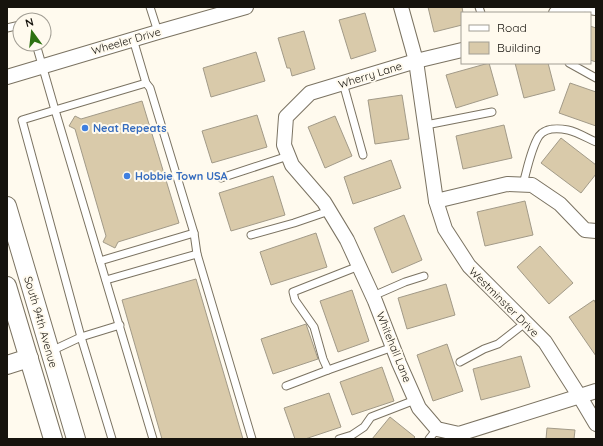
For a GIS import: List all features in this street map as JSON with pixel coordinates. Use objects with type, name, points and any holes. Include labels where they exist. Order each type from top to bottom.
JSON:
[{"type":"street","name":"Wheeler Drive","points":[[7,77],[246,7]]},
{"type":"street","name":"Westminster Drive","points":[[401,7],[416,61],[436,201],[445,229],[469,266],[544,342],[596,424]]},
{"type":"street","points":[[560,12],[580,7]]},
{"type":"street","points":[[590,7],[596,8]]},
{"type":"street","name":"Wherry Lane","points":[[286,117],[310,94],[416,61],[461,50]]},
{"type":"street","name":"Whitehall Lane","points":[[286,117],[284,145],[288,156],[292,164],[324,202],[347,240],[373,296],[431,436],[459,434],[596,391]]},
{"type":"street","points":[[436,201],[507,184],[532,185],[560,204],[585,230],[596,231]]},
{"type":"street","name":"South 94th Avenue","points":[[7,206],[76,439]]},
{"type":"street","name":"South 94th Avenue","points":[[7,286],[53,439]]},
{"type":"street","points":[[7,365],[49,352]]},
{"type":"lane","points":[[150,7],[158,32]]},
{"type":"lane","points":[[133,39],[146,83],[150,88],[194,233],[197,254],[252,439]]},
{"type":"lane","points":[[38,52],[153,439]]},
{"type":"lane","points":[[571,64],[596,78]]},
{"type":"lane","points":[[112,439],[81,337],[22,120],[146,83]]},
{"type":"lane","points":[[343,83],[363,155]]},
{"type":"lane","points":[[426,125],[492,112]]},
{"type":"lane","points":[[523,184],[539,136],[545,131],[554,128],[568,130],[596,142]]},
{"type":"lane","points":[[222,178],[288,156]]},
{"type":"lane","points":[[251,235],[294,223],[329,210]]},
{"type":"lane","points":[[100,261],[194,233]]},
{"type":"lane","points":[[106,280],[197,254]]},
{"type":"lane","points":[[328,370],[323,359],[314,327],[298,305],[293,292],[359,266]]},
{"type":"lane","points":[[373,296],[405,282],[424,276]]},
{"type":"lane","points":[[460,362],[484,349],[498,344],[526,324]]},
{"type":"lane","points":[[49,352],[81,337],[120,325]]},
{"type":"lane","points":[[286,386],[393,347]]},
{"type":"lane","points":[[339,439],[352,435],[364,427],[371,417],[415,400]]},
{"type":"building","points":[[428,7],[462,7],[461,25],[434,32]]},
{"type":"building","points":[[365,13],[376,51],[351,59],[339,20]]},
{"type":"building","points":[[591,26],[596,28],[596,62],[591,60]]},
{"type":"building","points":[[304,31],[315,69],[292,76],[290,68],[287,68],[278,38]]},
{"type":"building","points":[[256,52],[265,81],[211,97],[203,68]]},
{"type":"building","points":[[489,64],[498,95],[456,108],[446,75]]},
{"type":"building","points":[[515,64],[548,64],[555,90],[524,98]]},
{"type":"building","points":[[570,83],[596,92],[596,126],[559,113]]},
{"type":"building","points":[[402,95],[409,139],[375,144],[368,100]]},
{"type":"building","name":"Hobbie Town USA","points":[[142,101],[179,223],[118,242],[115,248],[103,242],[106,236],[75,129],[69,126],[75,116],[81,119]]},
{"type":"building","points":[[257,115],[267,147],[212,163],[202,131]]},
{"type":"building","points":[[335,116],[352,156],[325,168],[308,127]]},
{"type":"building","points":[[504,125],[512,158],[463,169],[456,136]]},
{"type":"building","points":[[561,138],[596,165],[596,174],[581,193],[541,163]]},
{"type":"building","points":[[391,160],[401,188],[353,204],[344,177]]},
{"type":"building","points":[[273,176],[285,215],[231,231],[219,193]]},
{"type":"building","points":[[525,201],[533,235],[485,246],[477,212]]},
{"type":"building","points":[[404,215],[422,260],[392,273],[374,228]]},
{"type":"building","points":[[316,233],[327,267],[271,285],[260,252]]},
{"type":"building","points":[[540,246],[573,283],[549,304],[517,267]]},
{"type":"building","points":[[196,279],[243,439],[162,439],[122,300]]},
{"type":"building","points":[[446,284],[455,315],[407,329],[398,298]]},
{"type":"building","points":[[352,290],[369,341],[338,352],[320,301]]},
{"type":"building","points":[[594,300],[596,304],[596,356],[569,317]]},
{"type":"building","points":[[306,324],[318,359],[273,374],[261,339]]},
{"type":"building","points":[[447,344],[463,391],[433,401],[417,355]]},
{"type":"building","points":[[521,356],[530,387],[481,400],[473,369]]},
{"type":"building","points":[[382,367],[394,401],[352,415],[340,382]]},
{"type":"building","points":[[329,393],[341,427],[305,439],[295,439],[284,408]]},
{"type":"building","points":[[390,417],[415,437],[413,439],[372,439]]},
{"type":"building","points":[[547,428],[575,430],[574,439],[546,439]]},
{"type":"place","name":"Neat Repeats","points":[[85,128]]},
{"type":"place","name":"Hobbie Town USA","points":[[127,176]]}]
